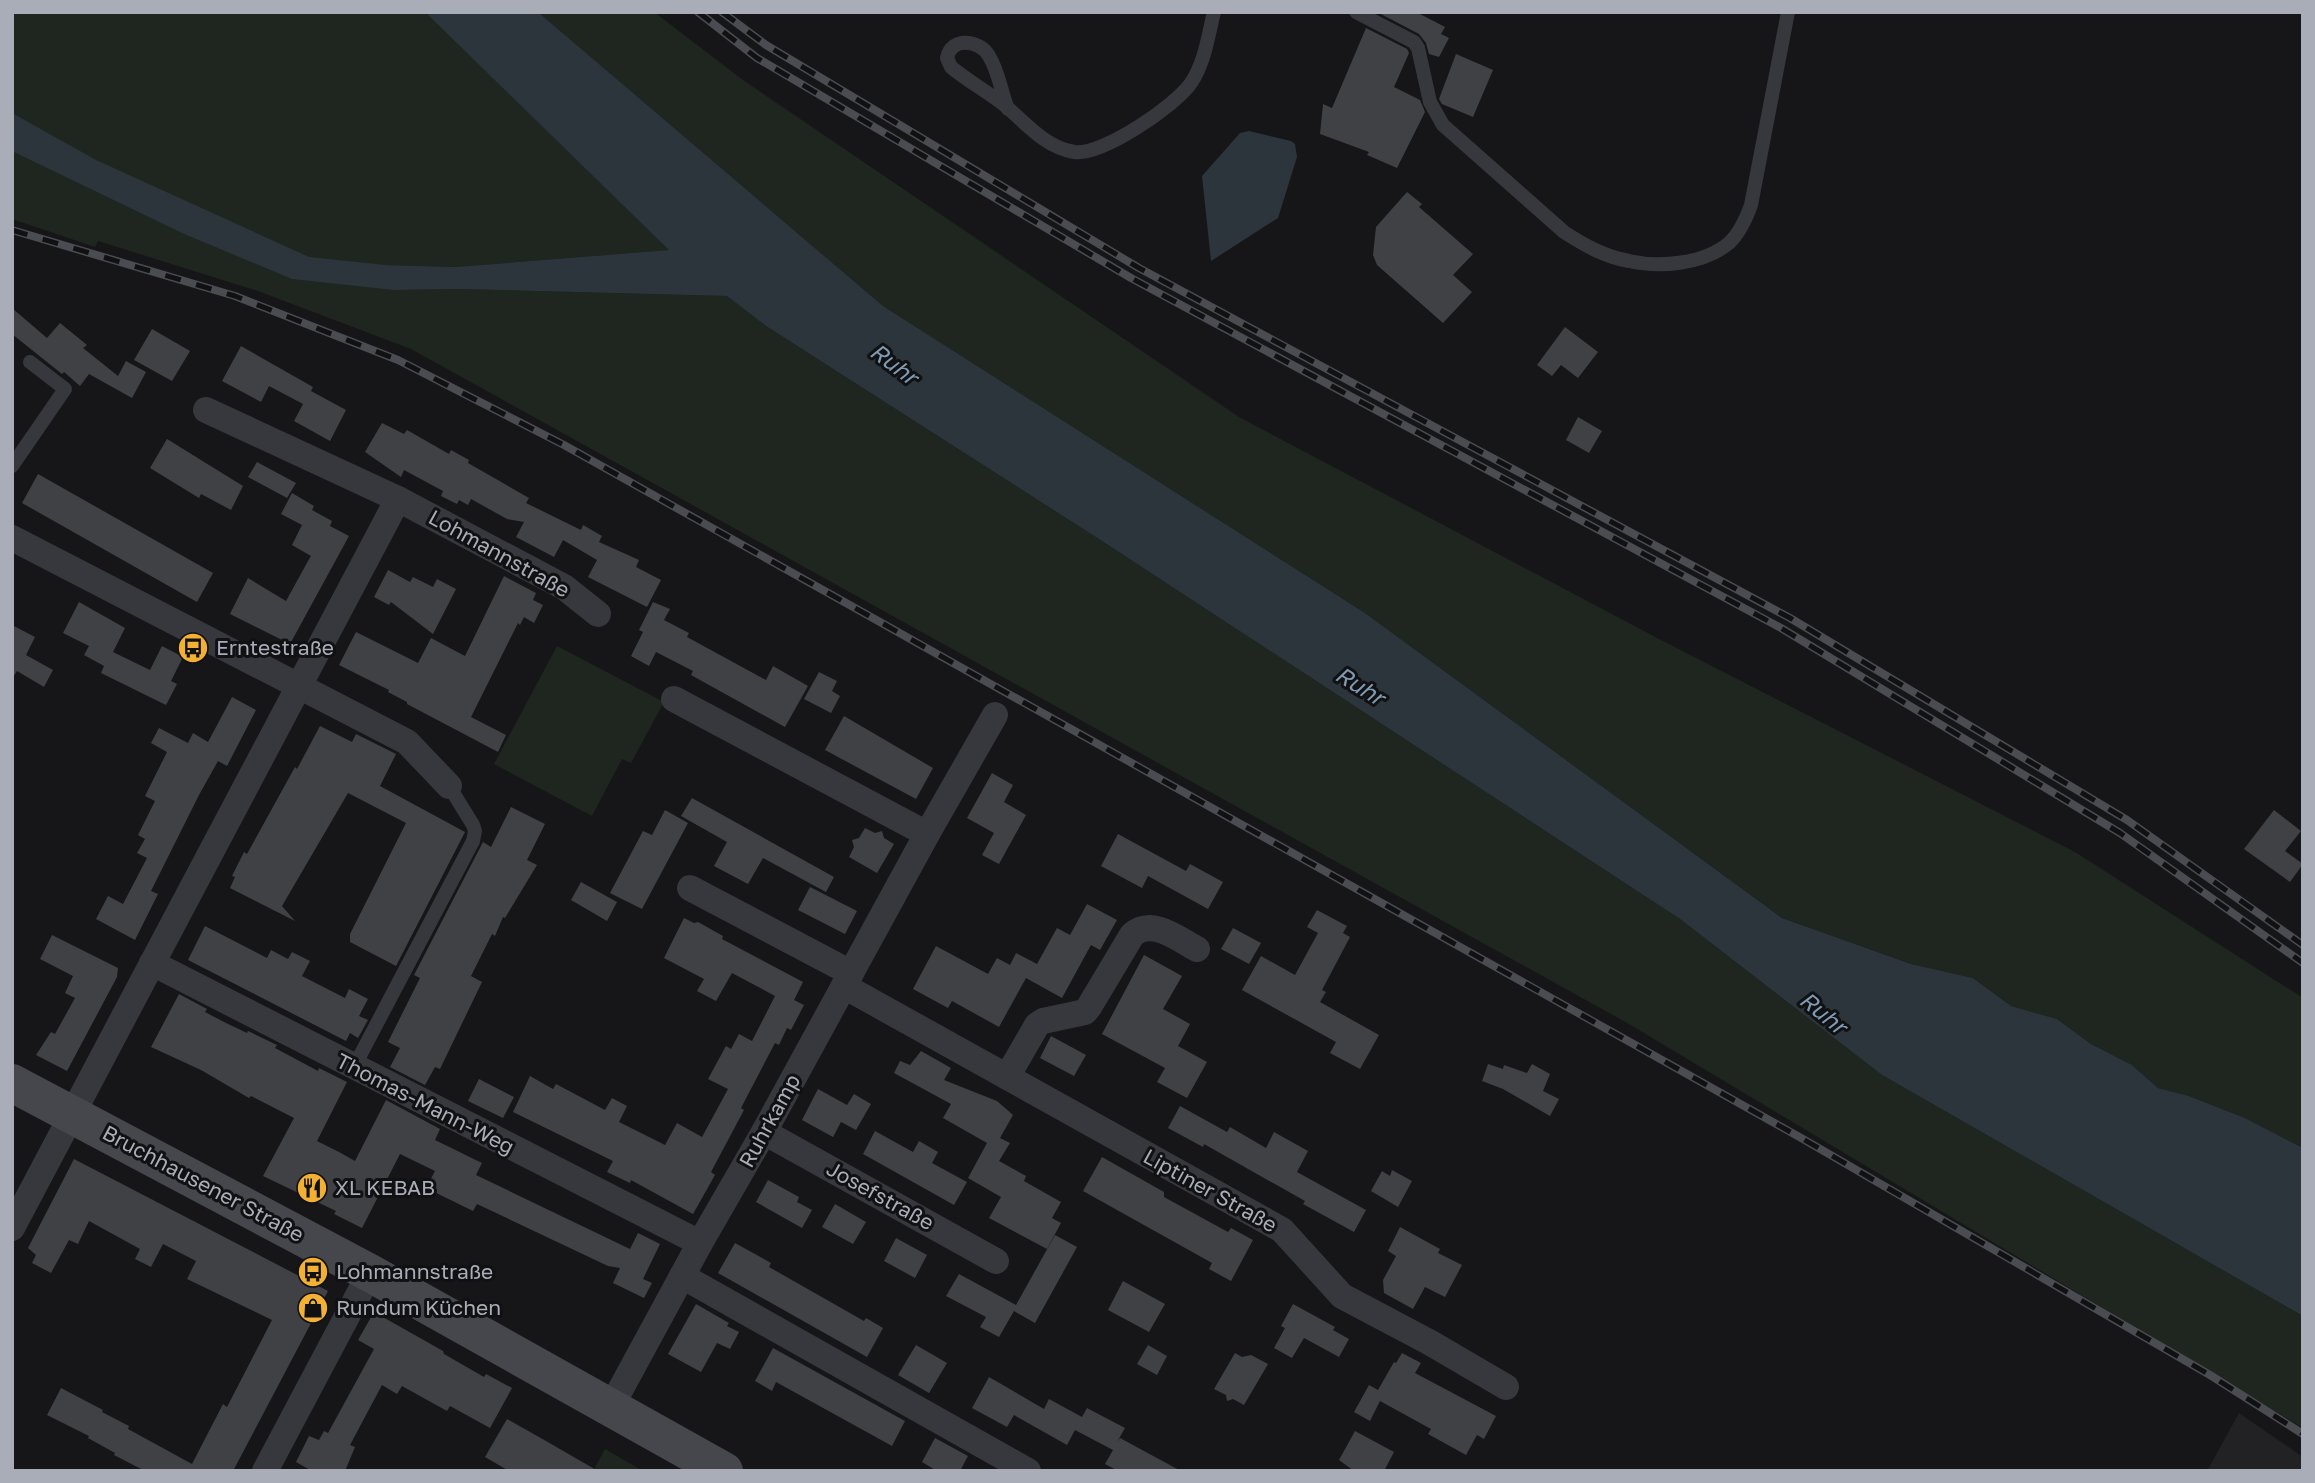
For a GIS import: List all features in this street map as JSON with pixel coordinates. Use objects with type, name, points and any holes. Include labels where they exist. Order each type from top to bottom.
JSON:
[{"type":"street","name":"Lohmannstraße","points":[[206,410],[398,499],[564,587],[598,614]]},
{"type":"street","points":[[12,1228],[398,499]]},
{"type":"street","points":[[12,538],[407,742],[449,786]]},
{"type":"street","points":[[674,699],[926,834]]},
{"type":"street","name":"Ruhrkamp","points":[[611,1407],[926,834],[995,715]]},
{"type":"street","name":"Liptiner Straße","points":[[690,888],[847,979],[1007,1077],[1282,1230],[1342,1296],[1506,1387]]},
{"type":"street","points":[[1007,1077],[1037,1025],[1043,1021],[1084,1012],[1089,1007],[1137,930],[1144,927],[1161,930],[1197,949]]},
{"type":"street","name":"Thomas-Mann-Weg","points":[[152,963],[700,1243]]},
{"type":"street","name":"Bruchhausener Straße","points":[[12,1083],[370,1273],[724,1471]]},
{"type":"street","name":"Josefstraße","points":[[764,1132],[996,1261]]},
{"type":"street","points":[[265,1471],[370,1273]]},
{"type":"street","points":[[682,1276],[1028,1471]]},
{"type":"lane","points":[[1008,109],[989,54],[977,45],[969,43],[958,43],[951,47],[947,58],[951,67],[1008,109],[1030,130],[1064,149],[1084,152],[1108,144],[1167,106],[1190,85],[1205,50],[1214,12]]},
{"type":"lane","points":[[1356,12],[1414,42],[1418,48],[1430,102],[1443,125],[1564,232],[1580,243],[1630,262],[1676,263],[1717,251],[1729,242],[1746,220],[1788,12]]},
{"type":"lane","points":[[12,466],[65,389],[30,362]]},
{"type":"lane","points":[[354,1067],[473,841],[473,825],[449,786]]},
{"type":"shaded area","points":[[12,12],[425,12],[670,250],[455,267],[386,265],[394,290],[459,289],[727,296],[766,326],[1102,541],[1680,919],[1882,1075],[2303,1316],[2303,1428],[1629,1024],[411,349],[258,291],[98,241],[95,247],[12,219]]},
{"type":"shaded area","points":[[538,12],[654,12],[743,80],[1239,417],[1661,640],[2075,852],[2303,998],[2303,1148],[2245,1118],[2189,1096],[2158,1088],[2132,1065],[2091,1044],[2057,1019],[2011,1006],[1973,978],[1911,964],[1782,918],[1365,613],[883,306]]},
{"type":"shaded area","points":[[557,646],[664,702],[631,763],[622,759],[592,816],[494,764]]},
{"type":"shaded area","points":[[2239,1413],[2303,1457],[2303,1471],[2207,1471]]},
{"type":"shaded area","points":[[605,1449],[643,1471],[593,1471]]},
{"type":"water","name":"Ruhr","points":[[425,12],[538,12],[883,306],[1365,613],[1782,918],[1911,964],[1973,978],[2011,1006],[2057,1019],[2091,1044],[2132,1065],[2158,1088],[2189,1096],[2245,1118],[2303,1148],[2303,1316],[1882,1075],[1680,919],[1102,541],[766,326],[727,296],[459,289],[394,290],[292,279],[182,233],[12,151],[12,113],[96,160],[309,257],[385,265],[455,267],[669,250]]},
{"type":"water","points":[[1249,131],[1291,141],[1295,144],[1297,157],[1278,218],[1211,261],[1202,176],[1240,133]]},
{"type":"building","points":[[1377,12],[1416,12],[1445,27],[1441,34],[1449,38],[1439,57],[1429,54],[1426,43],[1419,34]]},
{"type":"building","points":[[1366,28],[1407,49],[1409,53],[1394,87],[1420,100],[1425,112],[1397,168],[1367,155],[1369,152],[1320,134],[1323,104],[1332,108]]},
{"type":"building","points":[[1456,54],[1493,70],[1473,117],[1442,104],[1439,99]]},
{"type":"building","points":[[1407,192],[1422,204],[1419,207],[1473,254],[1453,275],[1472,292],[1443,323],[1377,265],[1373,255],[1376,227]]},
{"type":"building","points":[[12,308],[47,338],[60,323],[87,345],[83,348],[118,376],[126,361],[146,372],[132,398],[89,374],[80,386],[64,372],[62,374],[12,334]]},
{"type":"building","points":[[1565,327],[1598,352],[1578,378],[1561,365],[1552,376],[1537,365]]},
{"type":"building","points":[[152,329],[190,351],[172,381],[134,360]]},
{"type":"building","points":[[241,346],[313,387],[311,391],[346,410],[330,441],[294,421],[303,404],[269,386],[261,402],[222,381]]},
{"type":"building","points":[[1578,417],[1602,431],[1589,453],[1566,440]]},
{"type":"building","points":[[382,423],[404,434],[407,430],[449,454],[451,450],[469,460],[468,463],[529,498],[526,503],[581,530],[583,525],[602,536],[599,542],[639,560],[636,567],[661,580],[647,607],[588,577],[597,560],[563,540],[554,557],[516,537],[524,522],[507,519],[471,499],[468,505],[459,500],[457,504],[441,496],[443,491],[404,470],[401,477],[365,452]]},
{"type":"building","points":[[167,439],[243,486],[231,510],[201,494],[199,498],[150,468]]},
{"type":"building","points":[[257,462],[296,483],[287,498],[248,477]]},
{"type":"building","points":[[38,474],[213,573],[197,602],[22,503]]},
{"type":"building","points":[[292,493],[314,506],[312,510],[332,521],[330,526],[349,536],[290,644],[230,614],[248,578],[286,601],[311,556],[292,545],[302,525],[281,514]]},
{"type":"building","points":[[388,570],[410,582],[413,577],[433,587],[437,579],[456,589],[433,634],[391,602],[389,605],[374,597]]},
{"type":"building","points":[[504,576],[536,593],[533,600],[543,605],[534,623],[524,617],[520,625],[518,623],[471,717],[506,735],[498,752],[339,665],[356,632],[418,663],[431,638],[465,656]]},
{"type":"building","points":[[79,602],[125,628],[113,652],[150,670],[162,646],[183,657],[171,681],[177,684],[166,705],[101,673],[104,666],[84,655],[89,646],[63,633]]},
{"type":"building","points":[[653,602],[670,609],[664,620],[689,633],[687,637],[766,680],[773,666],[808,686],[785,727],[691,675],[693,671],[656,652],[649,666],[631,656],[643,632],[639,630]]},
{"type":"building","points":[[12,625],[35,637],[26,655],[53,670],[44,687],[17,671],[12,679]]},
{"type":"building","points":[[819,672],[837,681],[832,691],[840,696],[831,713],[804,699]]},
{"type":"building","points":[[232,697],[256,710],[227,766],[218,761],[199,795],[151,891],[158,894],[135,940],[96,919],[108,896],[123,904],[147,858],[137,853],[145,839],[138,835],[155,801],[145,796],[167,752],[151,743],[159,728],[188,743],[193,733],[208,742]]},
{"type":"building","points":[[844,716],[933,768],[916,799],[825,750]]},
{"type":"building","points":[[320,726],[352,742],[356,734],[396,754],[380,786],[465,832],[396,966],[350,942],[350,934],[406,823],[348,793],[282,906],[295,921],[230,888],[235,877],[232,876],[244,852],[247,854]]},
{"type":"building","points":[[992,773],[1013,785],[1004,802],[1026,815],[999,864],[982,855],[994,833],[967,818]]},
{"type":"building","points":[[692,798],[834,877],[826,892],[763,858],[748,884],[714,866],[727,842],[681,816]]},
{"type":"building","points":[[511,807],[545,824],[527,860],[537,865],[505,918],[503,917],[495,936],[492,934],[471,976],[482,982],[440,1069],[435,1067],[425,1085],[390,1067],[400,1048],[388,1042],[420,978],[414,975],[483,842],[491,847]]},
{"type":"building","points":[[665,810],[688,823],[642,909],[610,893],[643,831],[652,835]]},
{"type":"building","points":[[2274,810],[2301,831],[2285,851],[2303,864],[2290,882],[2244,849]]},
{"type":"building","points":[[865,828],[875,833],[882,831],[884,838],[894,844],[877,873],[849,857],[854,847],[852,840],[859,838]]},
{"type":"building","points":[[1118,834],[1186,871],[1190,864],[1223,882],[1208,909],[1148,876],[1142,888],[1101,866]]},
{"type":"building","points":[[581,882],[617,902],[607,921],[571,900]]},
{"type":"building","points":[[810,887],[857,911],[845,934],[798,910]]},
{"type":"building","points":[[1087,904],[1117,920],[1100,950],[1091,945],[1062,998],[1026,978],[999,1027],[952,1001],[948,1008],[913,989],[936,946],[988,974],[997,958],[1010,965],[1016,953],[1037,964],[1057,928],[1070,935]]},
{"type":"building","points":[[1317,910],[1347,926],[1343,933],[1350,937],[1322,990],[1326,992],[1320,1002],[1379,1035],[1360,1069],[1330,1053],[1336,1042],[1242,990],[1261,956],[1295,975],[1318,933],[1307,927]]},
{"type":"building","points":[[684,918],[698,922],[723,936],[722,939],[803,982],[794,1000],[804,1005],[791,1030],[787,1028],[779,1045],[775,1043],[711,1172],[715,1175],[693,1214],[631,1180],[630,1183],[607,1172],[613,1161],[513,1112],[530,1076],[553,1089],[556,1084],[605,1110],[612,1098],[627,1106],[619,1122],[665,1145],[677,1123],[702,1137],[728,1089],[708,1079],[726,1046],[731,1049],[739,1034],[752,1041],[775,996],[732,973],[716,1001],[697,991],[704,979],[664,958]]},
{"type":"building","points":[[205,926],[267,958],[271,950],[288,959],[292,952],[310,961],[302,976],[345,998],[349,989],[368,999],[359,1016],[368,1020],[358,1038],[350,1033],[346,1041],[188,960]]},
{"type":"building","points":[[1233,928],[1261,943],[1249,964],[1221,949]]},
{"type":"building","points":[[52,935],[118,968],[117,977],[67,1071],[36,1055],[51,1032],[55,1034],[75,998],[65,993],[73,976],[40,959]]},
{"type":"building","points":[[1144,955],[1182,976],[1163,1009],[1190,1024],[1178,1046],[1207,1062],[1187,1098],[1157,1082],[1165,1068],[1102,1034]]},
{"type":"building","points":[[179,994],[207,1009],[205,1012],[277,1045],[275,1048],[318,1071],[319,1068],[347,1082],[317,1141],[355,1161],[386,1100],[440,1129],[435,1140],[482,1163],[476,1175],[630,1249],[638,1233],[660,1244],[643,1279],[652,1283],[644,1298],[613,1283],[620,1268],[608,1266],[477,1204],[473,1211],[426,1188],[435,1171],[400,1154],[362,1228],[334,1214],[336,1211],[263,1176],[294,1118],[151,1047]]},
{"type":"building","points":[[1051,1036],[1086,1055],[1074,1076],[1040,1058]]},
{"type":"building","points":[[921,1051],[951,1068],[944,1080],[997,1101],[1013,1115],[1000,1138],[1010,1143],[999,1161],[1026,1176],[1024,1181],[1061,1202],[1052,1218],[1061,1223],[1047,1249],[989,1218],[1001,1197],[968,1178],[987,1143],[943,1118],[951,1104],[894,1073],[900,1061],[910,1065]]},
{"type":"building","points":[[1488,1064],[1503,1069],[1504,1065],[1527,1073],[1532,1064],[1550,1074],[1543,1091],[1559,1099],[1550,1116],[1503,1089],[1482,1081]]},
{"type":"building","points":[[479,1079],[514,1097],[503,1118],[468,1101]]},
{"type":"building","points":[[818,1089],[847,1105],[854,1094],[871,1104],[856,1130],[841,1122],[833,1137],[802,1120]]},
{"type":"building","points":[[1180,1106],[1227,1132],[1230,1127],[1266,1148],[1274,1132],[1308,1151],[1297,1172],[1366,1210],[1354,1232],[1204,1144],[1203,1147],[1168,1128]]},
{"type":"building","points":[[875,1131],[913,1152],[919,1141],[938,1152],[932,1163],[967,1182],[954,1205],[863,1154]]},
{"type":"building","points":[[1102,1157],[1164,1192],[1164,1197],[1228,1232],[1231,1228],[1253,1240],[1231,1281],[1209,1269],[1212,1263],[1083,1191]]},
{"type":"building","points":[[74,1159],[328,1291],[233,1471],[145,1471],[114,1455],[115,1453],[88,1438],[89,1436],[47,1415],[61,1388],[192,1464],[223,1404],[227,1407],[272,1320],[187,1279],[196,1261],[163,1244],[151,1267],[135,1259],[140,1249],[89,1221],[78,1244],[69,1240],[51,1273],[32,1263],[36,1255],[28,1248]]},
{"type":"building","points":[[1392,1170],[1412,1181],[1398,1207],[1371,1191],[1382,1171],[1390,1176]]},
{"type":"building","points":[[768,1180],[799,1197],[797,1202],[812,1210],[802,1228],[756,1202]]},
{"type":"building","points":[[835,1204],[866,1222],[853,1244],[822,1227]]},
{"type":"building","points":[[1400,1227],[1440,1249],[1438,1253],[1462,1265],[1445,1297],[1425,1287],[1413,1309],[1384,1293],[1383,1280],[1396,1256],[1388,1251]]},
{"type":"building","points":[[1055,1235],[1077,1247],[1035,1323],[1014,1311],[999,1337],[980,1327],[986,1317],[946,1296],[959,1274],[1016,1305]]},
{"type":"building","points":[[896,1238],[927,1255],[915,1278],[884,1261]]},
{"type":"building","points":[[735,1243],[771,1263],[769,1267],[864,1321],[866,1318],[883,1328],[867,1357],[718,1273]]},
{"type":"building","points":[[1123,1281],[1165,1304],[1149,1332],[1108,1310]]},
{"type":"building","points":[[696,1304],[739,1332],[730,1349],[717,1343],[701,1372],[668,1354]]},
{"type":"building","points":[[1293,1304],[1335,1327],[1333,1330],[1349,1339],[1339,1357],[1304,1338],[1292,1358],[1274,1348],[1285,1328],[1281,1326]]},
{"type":"building","points":[[374,1312],[484,1377],[486,1374],[512,1388],[490,1428],[450,1406],[447,1411],[402,1386],[397,1394],[382,1385],[350,1445],[355,1447],[345,1471],[312,1471],[296,1462],[309,1436],[319,1440],[324,1431],[328,1433],[374,1349],[358,1340]]},
{"type":"building","points":[[916,1345],[947,1363],[929,1393],[898,1375]]},
{"type":"building","points":[[1148,1345],[1167,1356],[1157,1375],[1137,1364]]},
{"type":"building","points":[[773,1348],[905,1421],[892,1446],[776,1382],[772,1391],[755,1381]]},
{"type":"building","points":[[1235,1353],[1242,1357],[1251,1355],[1268,1364],[1244,1405],[1233,1399],[1227,1401],[1226,1395],[1214,1389]]},
{"type":"building","points":[[1402,1353],[1421,1363],[1415,1373],[1496,1416],[1484,1439],[1477,1435],[1466,1455],[1428,1434],[1431,1429],[1380,1401],[1370,1421],[1354,1412],[1369,1385],[1378,1390]]},
{"type":"building","points":[[989,1377],[1044,1409],[1049,1399],[1082,1417],[1087,1408],[1125,1428],[1117,1442],[1120,1438],[1181,1471],[1118,1471],[1105,1464],[1113,1450],[1075,1430],[1067,1445],[1014,1415],[1007,1427],[972,1408]]},
{"type":"building","points":[[507,1419],[598,1471],[509,1471],[485,1457]]},
{"type":"building","points":[[1355,1431],[1394,1452],[1384,1471],[1354,1471],[1339,1460]]},
{"type":"building","points":[[935,1438],[968,1456],[960,1471],[937,1471],[922,1462]]},
{"type":"railway","points":[[698,12],[757,58],[1131,278],[1781,628],[2120,833],[2303,963]]},
{"type":"railway","points":[[722,12],[766,45],[1139,268],[1790,618],[2127,820],[2303,945]]},
{"type":"railway","points":[[12,230],[235,296],[398,360],[564,445],[1803,1139],[2210,1375],[2303,1434]]},
{"type":"place","name":"Erntestraße","points":[[193,648]]},
{"type":"place","name":"XL KEBAB","points":[[312,1188]]},
{"type":"place","name":"Lohmannstraße","points":[[313,1272]]},
{"type":"place","name":"Rundum Küchen","points":[[313,1308]]}]
